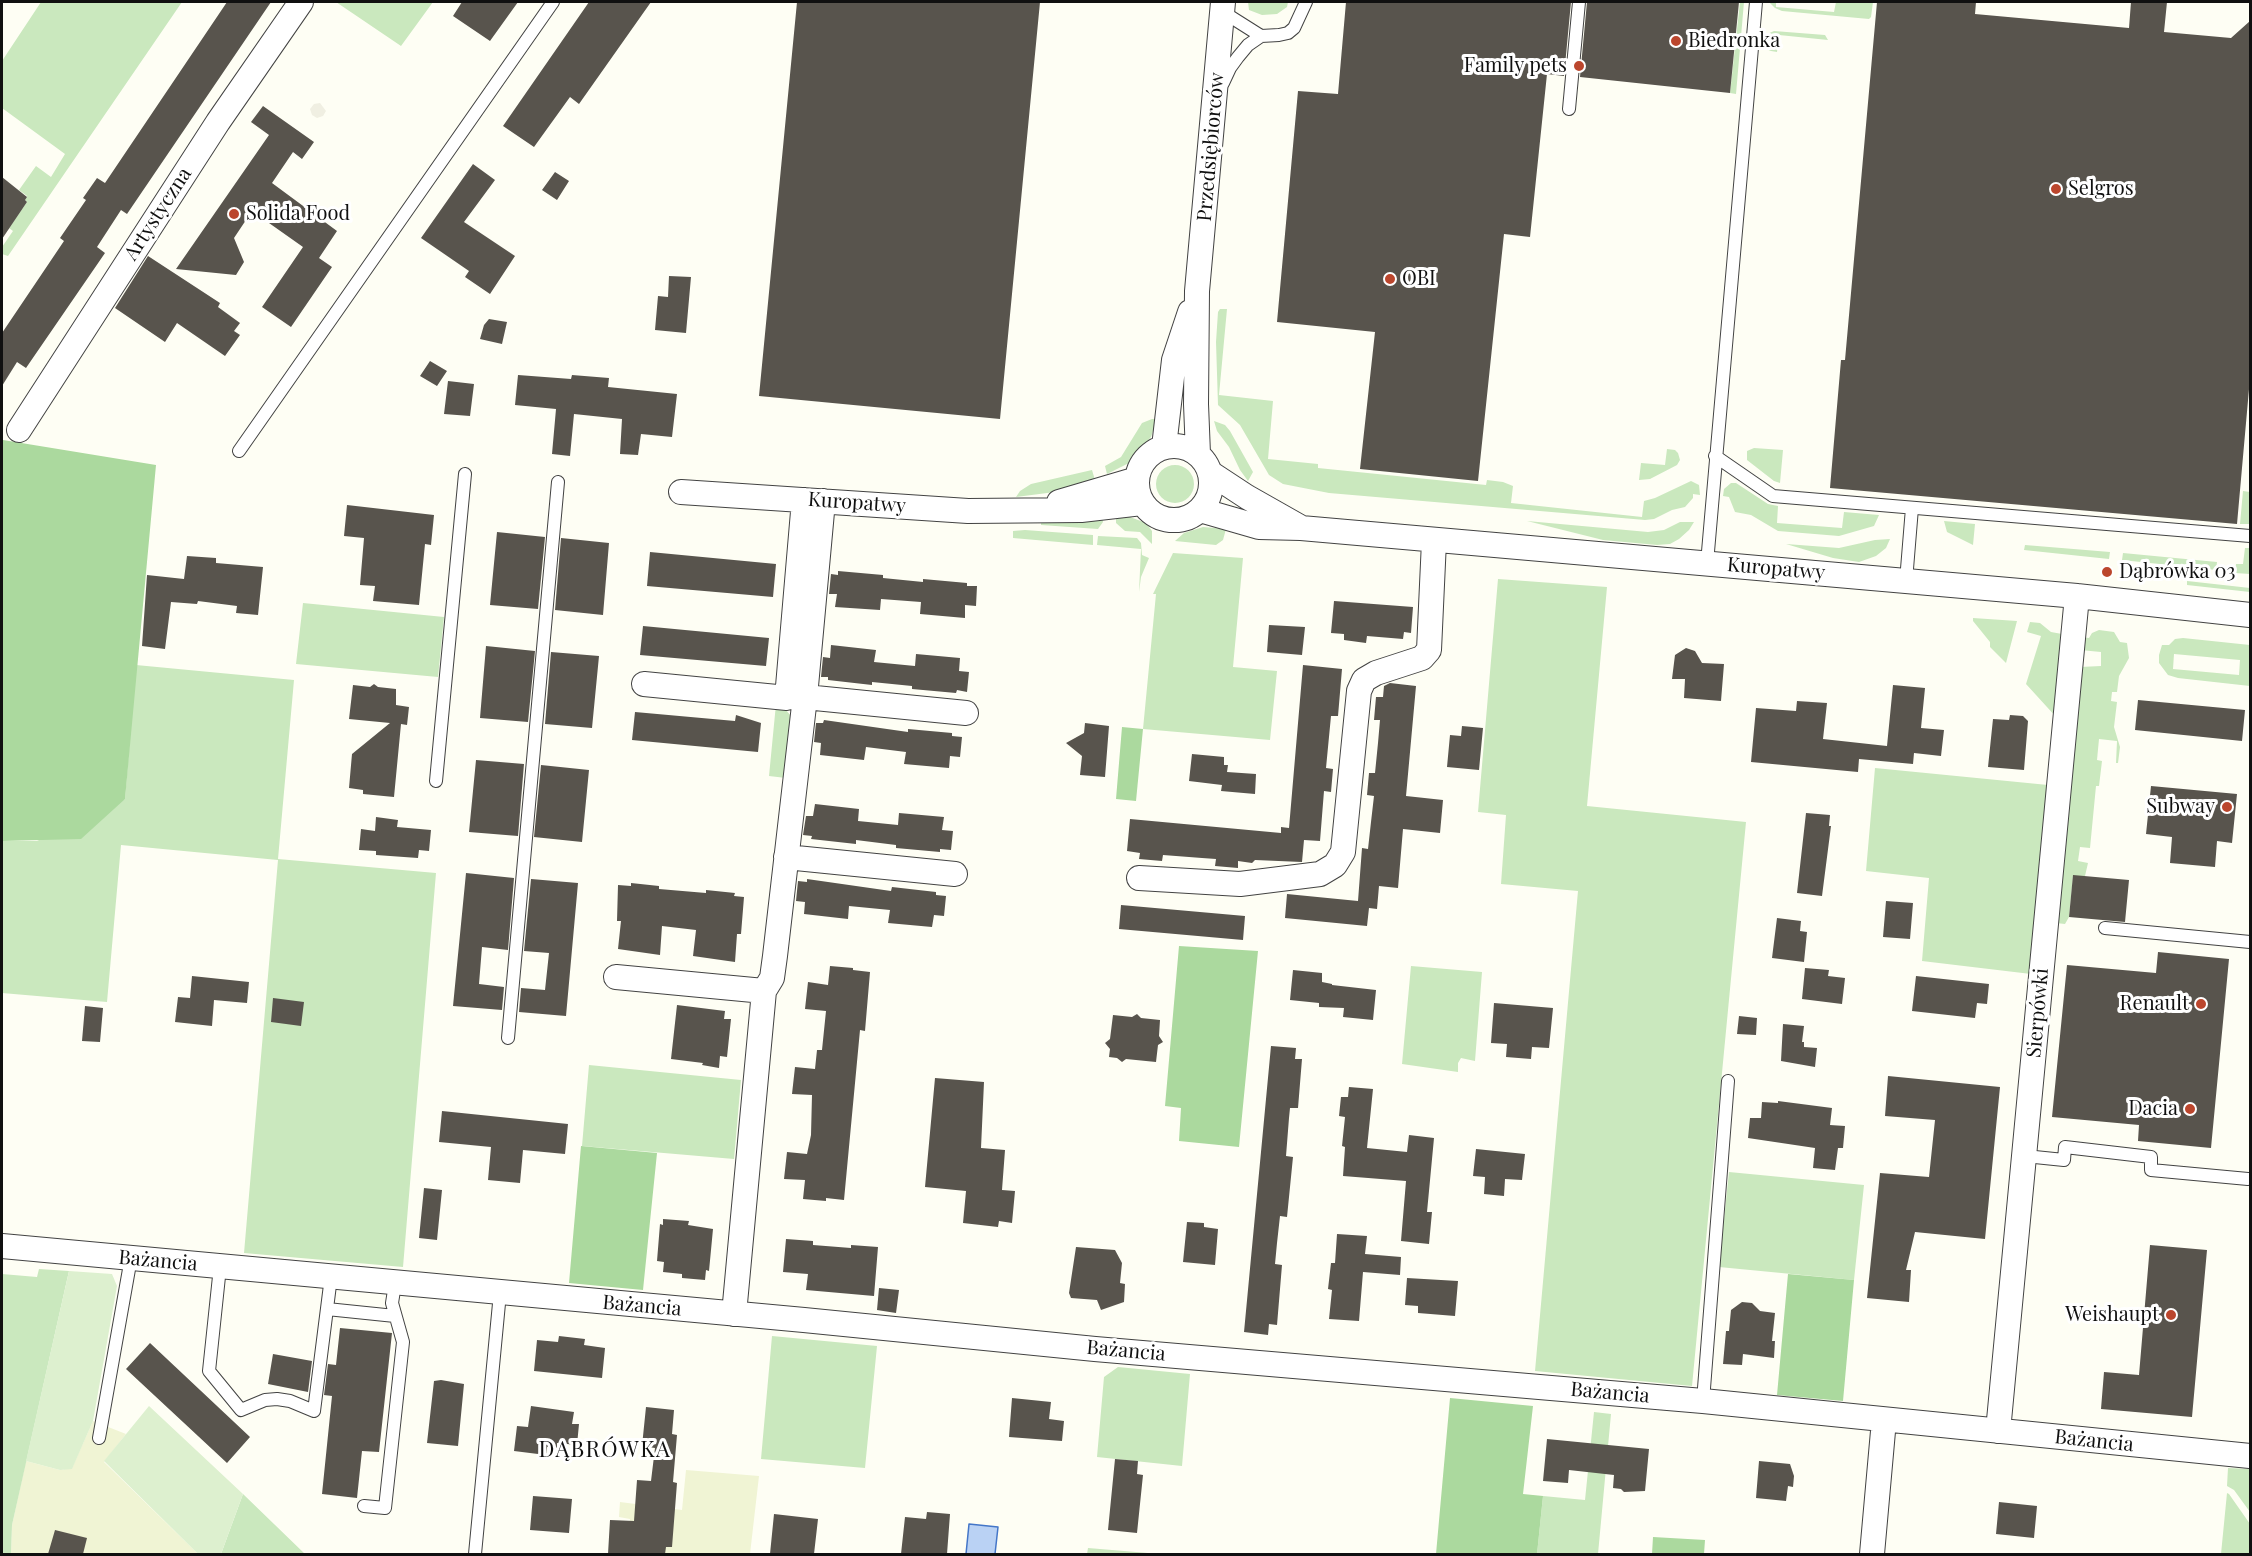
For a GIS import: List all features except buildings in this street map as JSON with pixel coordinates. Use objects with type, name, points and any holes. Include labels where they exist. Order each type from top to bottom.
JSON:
[{"type":"street","name":"Artystyczna","points":[[20,430],[219,122],[302,2]]},
{"type":"street","name":"Przedsiębiorców","points":[[1205,464],[1196,404],[1197,291],[1223,7]]},
{"type":"street","name":"Przedsiębiorców","points":[[1164,447],[1174,360],[1197,291]]},
{"type":"street","points":[[1164,447],[1187,448],[1205,464],[1210,494],[1200,510],[1191,516],[1170,520],[1159,517],[1142,503],[1137,479],[1145,459],[1154,452],[1164,447]]},
{"type":"street","name":"Kuropatwy","points":[[1205,464],[1246,497],[1301,528]]},
{"type":"street","name":"Kuropatwy","points":[[1033,510],[1137,479]]},
{"type":"street","name":"Kuropatwy","points":[[681,492],[968,511],[1081,510],[1142,503]]},
{"type":"street","points":[[644,684],[787,698],[814,500]]},
{"type":"street","points":[[734,1314],[764,991],[772,978],[805,697],[814,500]]},
{"type":"street","name":"Kuropatwy","points":[[1200,510],[1259,526],[1906,580],[2250,615]]},
{"type":"street","points":[[1138,878],[1240,884],[1320,874],[1335,865],[1343,852],[1359,691],[1364,680],[1376,673],[1422,658],[1429,650],[1434,541]]},
{"type":"street","name":"Sierpówki","points":[[1998,1431],[2077,596]]},
{"type":"street","points":[[805,697],[966,713]]},
{"type":"street","points":[[786,857],[955,874]]},
{"type":"street","points":[[616,977],[764,991]]},
{"type":"street","name":"Bażancia","points":[[2,1246],[1119,1351],[1703,1401],[2250,1456]]},
{"type":"street","points":[[1872,1554],[1884,1420]]},
{"type":"lane","points":[[239,452],[553,2]]},
{"type":"lane","points":[[1215,98],[1230,68],[1248,45],[1261,36],[1288,33],[1294,28],[1306,2]]},
{"type":"lane","points":[[1569,110],[1579,2]]},
{"type":"lane","points":[[1707,563],[1756,2]]},
{"type":"lane","points":[[1223,7],[1261,36]]},
{"type":"lane","points":[[1715,456],[1773,496],[2250,536]]},
{"type":"lane","points":[[436,781],[465,474]]},
{"type":"lane","points":[[508,1038],[558,482]]},
{"type":"lane","points":[[1906,580],[1912,508]]},
{"type":"lane","points":[[2105,928],[2250,942]]},
{"type":"lane","points":[[1703,1401],[1728,1081]]},
{"type":"lane","points":[[2025,1156],[2064,1160],[2065,1147],[2151,1157],[2151,1170],[2248,1179]]},
{"type":"lane","points":[[99,1438],[131,1258]]},
{"type":"lane","points":[[220,1267],[209,1371],[241,1410],[265,1400],[277,1399],[290,1401],[314,1411],[331,1278]]},
{"type":"lane","points":[[364,1506],[385,1508],[403,1342],[392,1304],[395,1284]]},
{"type":"lane","points":[[475,1554],[500,1293]]},
{"type":"lane","points":[[327,1309],[395,1316]]},
{"type":"green space","points":[[41,2],[182,2],[8,256],[2,254],[2,247],[13,231],[9,228],[27,202],[25,200],[27,196],[19,190],[36,166],[51,177],[65,154],[2,108],[2,61]]},
{"type":"green space","points":[[336,2],[433,2],[401,46]]},
{"type":"green space","points":[[1248,2],[1288,2],[1287,7],[1277,14],[1262,15],[1249,10]]},
{"type":"green space","points":[[1740,2],[1744,2],[1736,94],[1730,93]]},
{"type":"green space","points":[[1769,2],[1776,2],[1776,7],[1834,12],[1836,2],[1873,2],[1869,19],[1782,11],[1775,8]]},
{"type":"green space","points":[[1774,31],[1825,35],[1828,40],[1779,35],[1777,52],[1771,51],[1766,49],[1764,41],[1765,35]]},
{"type":"green space","points":[[1220,309],[1227,309],[1219,395],[1273,401],[1268,459],[1318,464],[1318,468],[1486,485],[1487,480],[1503,482],[1513,486],[1511,503],[1642,517],[1644,501],[1691,481],[1699,485],[1700,495],[1693,494],[1693,498],[1685,507],[1672,510],[1654,519],[1645,520],[1329,493],[1283,484],[1269,475],[1240,425],[1218,405],[1216,342]]},
{"type":"green space","points":[[1157,419],[1151,437],[1129,463],[1107,474],[1105,466],[1121,457],[1142,423]]},
{"type":"green space","points":[[1214,421],[1225,425],[1230,431],[1253,472],[1248,481],[1217,431]]},
{"type":"green space","points":[[3,440],[156,465],[125,799],[81,839],[2,841]]},
{"type":"green space","points":[[1754,448],[1783,450],[1780,483],[1747,460],[1747,451]]},
{"type":"green space","points":[[1667,449],[1678,453],[1680,460],[1677,465],[1650,479],[1639,480],[1641,463],[1665,465]]},
{"type":"green space","points":[[1175,465],[1189,470],[1194,484],[1189,498],[1175,503],[1161,498],[1156,484],[1161,470]]},
{"type":"green space","points":[[1092,470],[1095,480],[1055,492],[1016,497],[1020,491],[1031,484]]},
{"type":"green space","points":[[1731,483],[1736,483],[1768,504],[1778,506],[1777,523],[1842,528],[1844,512],[1879,515],[1874,526],[1839,536],[1778,531],[1751,515],[1735,512],[1729,497],[1723,496],[1724,489]]},
{"type":"green space","points":[[2243,491],[2250,492],[2250,524],[2240,524]]},
{"type":"green space","points":[[1102,516],[1103,522],[1098,529],[1041,525],[1041,522]]},
{"type":"green space","points":[[1116,517],[1130,517],[1146,523],[1152,531],[1152,544],[1140,532],[1125,531],[1116,523]]},
{"type":"green space","points":[[1527,521],[1648,532],[1664,530],[1680,522],[1694,522],[1679,539],[1670,544],[1657,545],[1603,540]]},
{"type":"green space","points":[[1944,521],[1975,524],[1973,545],[1947,532]]},
{"type":"green space","points":[[1203,527],[1226,529],[1223,540],[1216,545],[1175,541],[1184,533]]},
{"type":"green space","points":[[1013,531],[1093,535],[1093,545],[1013,538]]},
{"type":"green space","points":[[1098,536],[1137,538],[1141,543],[1142,555],[1149,558],[1141,577],[1139,592],[1141,549],[1097,545]]},
{"type":"green space","points":[[1890,539],[1886,548],[1876,556],[1859,562],[1833,558],[1786,544],[1839,548]]},
{"type":"green space","points":[[2025,545],[2110,552],[2109,559],[2024,550]]},
{"type":"green space","points":[[2245,548],[2250,548],[2250,574],[2235,573],[2236,564],[2243,564]]},
{"type":"green space","points":[[1173,553],[1243,558],[1233,667],[1277,671],[1270,740],[1143,729],[1156,594],[1153,594]]},
{"type":"green space","points":[[2123,553],[2217,562],[2216,570],[2122,560]]},
{"type":"green space","points":[[1498,579],[1607,587],[1587,806],[1746,822],[1692,1386],[1535,1371],[1578,891],[1501,884],[1506,815],[1478,812]]},
{"type":"green space","points":[[2187,581],[2250,588],[2250,592],[2187,585]]},
{"type":"green space","points":[[303,603],[444,617],[438,677],[296,664]]},
{"type":"green space","points":[[1973,618],[2017,621],[2006,663],[1990,647],[1990,642]]},
{"type":"green space","points":[[2030,622],[2040,623],[2051,632],[2062,634],[2057,718],[2026,684],[2041,636],[2027,632]]},
{"type":"green space","points":[[2099,630],[2114,632],[2120,642],[2127,643],[2129,658],[2119,676],[2117,692],[2112,692],[2111,701],[2117,702],[2114,727],[2120,747],[2118,763],[2116,763],[2117,741],[2099,739],[2097,760],[2102,761],[2099,786],[2096,786],[2090,848],[2080,847],[2078,861],[2088,863],[2085,876],[2073,876],[2069,917],[2065,924],[2056,923],[2080,667],[2101,666],[2101,652],[2080,650],[2081,637],[2089,638],[2092,633]]},
{"type":"green space","points":[[2175,639],[2250,645],[2250,686],[2168,675],[2159,663],[2159,655],[2162,645],[2169,645]],"holes":[[[2174,654],[2240,660],[2239,675],[2173,669]]]},
{"type":"green space","points":[[136,665],[294,680],[278,859],[436,873],[403,1267],[244,1253],[278,860],[121,845],[107,1002],[2,993],[2,841],[37,841],[125,799]]},
{"type":"green space","points":[[776,704],[784,708],[792,717],[786,778],[769,776]]},
{"type":"green space","points":[[1122,727],[1143,729],[1136,801],[1116,799]]},
{"type":"green space","points":[[1875,768],[2048,785],[2031,974],[1922,961],[1929,878],[1866,871]]},
{"type":"green space","points":[[1179,946],[1258,951],[1239,1147],[1179,1141],[1181,1108],[1165,1106]]},
{"type":"green space","points":[[1411,966],[1482,972],[1475,1061],[1461,1058],[1458,1063],[1458,1072],[1402,1064]]},
{"type":"green space","points":[[589,1065],[741,1080],[734,1159],[582,1146]]},
{"type":"green space","points":[[581,1146],[657,1153],[643,1290],[569,1283]]},
{"type":"green space","points":[[1729,1172],[1864,1185],[1854,1280],[1719,1267]]},
{"type":"green space","points":[[39,1269],[69,1271],[12,1525],[11,1554],[2,1554],[2,1274],[37,1277]]},
{"type":"green space","points":[[69,1271],[112,1274],[117,1286],[93,1421],[72,1469],[60,1470],[26,1461]]},
{"type":"green space","points":[[1788,1274],[1854,1280],[1843,1401],[1777,1395]]},
{"type":"green space","points":[[772,1336],[877,1346],[865,1468],[761,1459]]},
{"type":"green space","points":[[1118,1367],[1190,1374],[1182,1466],[1097,1457],[1104,1377]]},
{"type":"green space","points":[[1450,1398],[1533,1406],[1523,1494],[1543,1496],[1537,1554],[1436,1554]]},
{"type":"green space","points":[[149,1406],[243,1494],[221,1554],[198,1554],[104,1461]]},
{"type":"green space","points":[[1594,1412],[1611,1414],[1598,1554],[1537,1554],[1543,1496],[1585,1500]]},
{"type":"green space","points":[[93,1421],[126,1434],[104,1462],[198,1554],[11,1554],[12,1525],[26,1461],[60,1470],[72,1468]]},
{"type":"green space","points":[[2228,1468],[2250,1469],[2250,1512],[2234,1490],[2227,1486]]},
{"type":"green space","points":[[686,1470],[759,1476],[750,1554],[627,1554],[630,1519],[619,1517],[620,1502],[682,1510]]},
{"type":"green space","points":[[2227,1493],[2250,1524],[2250,1554],[2221,1554]]},
{"type":"green space","points":[[243,1494],[305,1554],[221,1554]]},
{"type":"green space","points":[[1653,1537],[1705,1540],[1704,1554],[1652,1554]]},
{"type":"green space","points":[[1088,1548],[1160,1554],[1087,1554]]},
{"type":"shaded area","points":[[320,103],[326,111],[323,116],[317,118],[312,115],[310,109],[314,104]]},
{"type":"water","points":[[969,1524],[998,1527],[995,1554],[966,1554]]},
{"type":"place","name":"Biedronka","points":[[1676,41]]},
{"type":"place","name":"Family pets","points":[[1579,66]]},
{"type":"place","name":"Selgros","points":[[2056,189]]},
{"type":"place","name":"Solida Food","points":[[234,214]]},
{"type":"place","name":"OBI","points":[[1390,279]]},
{"type":"place","name":"Dąbrówka 03","points":[[2107,572]]},
{"type":"place","name":"Subway","points":[[2227,807]]},
{"type":"place","name":"Renault","points":[[2201,1004]]},
{"type":"place","name":"Dacia","points":[[2190,1109]]},
{"type":"place","name":"Weishaupt","points":[[2171,1315]]},
{"type":"district","name":"DĄBRÓWKA","points":[[605,1450]]}]
